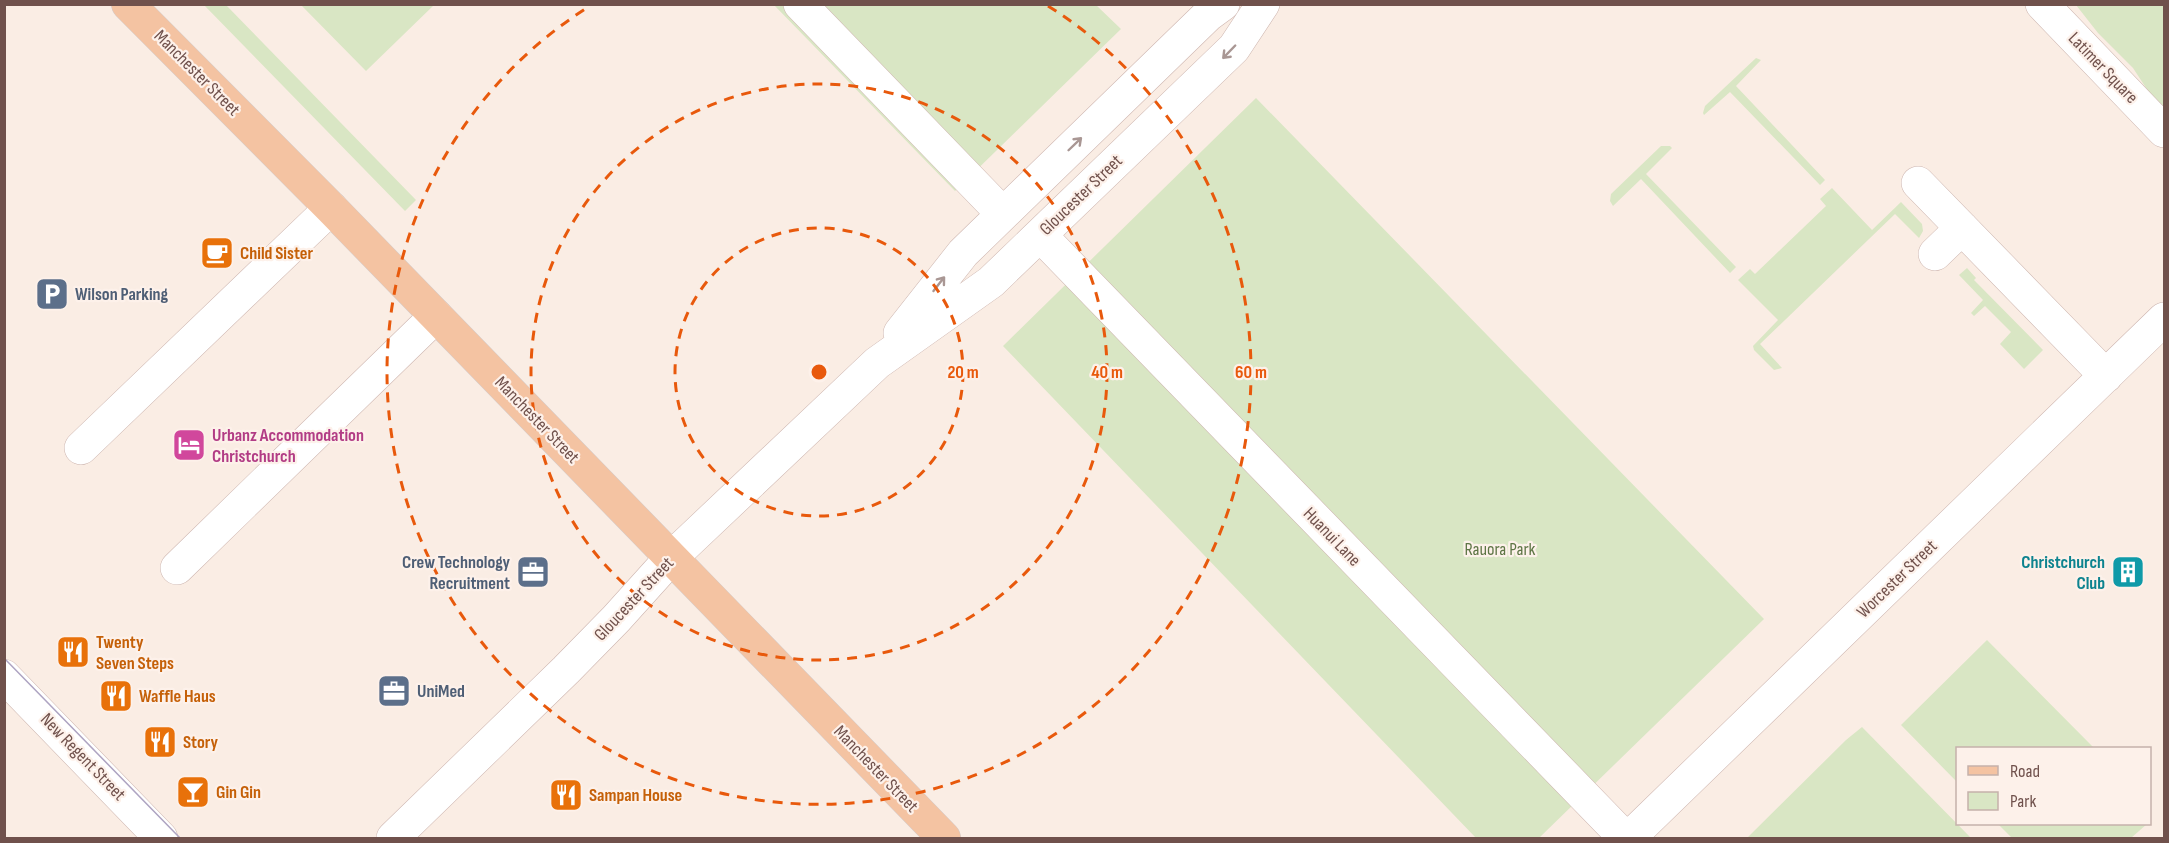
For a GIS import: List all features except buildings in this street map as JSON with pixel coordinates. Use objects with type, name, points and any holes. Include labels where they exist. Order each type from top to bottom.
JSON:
[{"type":"main road","name":"Manchester Street","points":[[128,4],[331,208],[944,838]]},
{"type":"street","points":[[800,4],[1004,214]]},
{"type":"street","name":"Gloucester Street","points":[[877,363],[963,253],[1200,23],[1223,4]]},
{"type":"street","name":"Gloucester Street","points":[[393,838],[616,620],[671,558],[877,363],[991,282],[1234,48],[1263,4]]},
{"type":"street","name":"Latimer Square","points":[[2042,4],[2164,131]]},
{"type":"street","points":[[1918,183],[2106,376]]},
{"type":"street","points":[[81,448],[331,208]]},
{"type":"street","points":[[1935,254],[1962,228]]},
{"type":"street","name":"Huanui Lane","points":[[1040,235],[1627,838]]},
{"type":"street","points":[[177,568],[436,316]]},
{"type":"street","name":"Worcester Street","points":[[1627,838],[2164,319]]},
{"type":"street","name":"New Regent Street","points":[[4,676],[161,838]]},
{"type":"green space","points":[[204,5],[226,5],[416,200],[405,211]]},
{"type":"green space","points":[[301,5],[434,5],[366,71]]},
{"type":"green space","points":[[774,5],[1096,5],[1121,29],[955,191]]},
{"type":"green space","points":[[2076,5],[2164,5],[2164,109],[2152,97],[2133,68],[2098,33]]},
{"type":"green space","points":[[1756,58],[1761,60],[1736,86],[1825,180],[1820,185],[1730,92],[1704,115],[1705,106]]},
{"type":"green space","name":"Rauora Park","points":[[1256,98],[1764,619],[1539,838],[1476,838],[1003,346]]},
{"type":"green space","points":[[1661,146],[1672,148],[1646,174],[1736,267],[1730,273],[1641,179],[1613,206],[1610,201],[1611,194]]},
{"type":"green space","points":[[1832,188],[1872,230],[1901,202],[1922,224],[1923,231],[1919,238],[1895,214],[1760,344],[1782,368],[1774,370],[1754,350],[1753,346],[1778,320],[1738,280],[1750,269],[1755,274],[1826,206],[1820,199]]},
{"type":"green space","points":[[1967,268],[1976,278],[1974,280],[2043,350],[2024,369],[2000,344],[2011,332],[1985,306],[1974,316],[1971,313],[1983,300],[1959,275]]},
{"type":"green space","points":[[1987,640],[2093,747],[1956,747],[1956,781],[1901,725]]},
{"type":"green space","points":[[1862,727],[1971,838],[1747,838]]},
{"type":"green space","points":[[1999,825],[2146,825],[2131,838],[2012,838]]},
{"type":"tram line","points":[[4,658],[180,838]]},
{"type":"place","name":"Child Sister","points":[[217,253]]},
{"type":"place","name":"Wilson Parking","points":[[52,294]]},
{"type":"place","name":"Urbanz Accommodation Christchurch","points":[[189,445]]},
{"type":"place","name":"Crew Technology Recruitment","points":[[533,572]]},
{"type":"place","name":"Christchurch Club","points":[[2128,572]]},
{"type":"place","name":"Twenty Seven Steps","points":[[73,652]]},
{"type":"place","name":"UniMed","points":[[394,691]]},
{"type":"place","name":"Waffle Haus","points":[[116,696]]},
{"type":"place","name":"Story","points":[[160,742]]},
{"type":"place","name":"Gin Gin","points":[[193,792]]},
{"type":"place","name":"Sampan House","points":[[566,795]]}]
